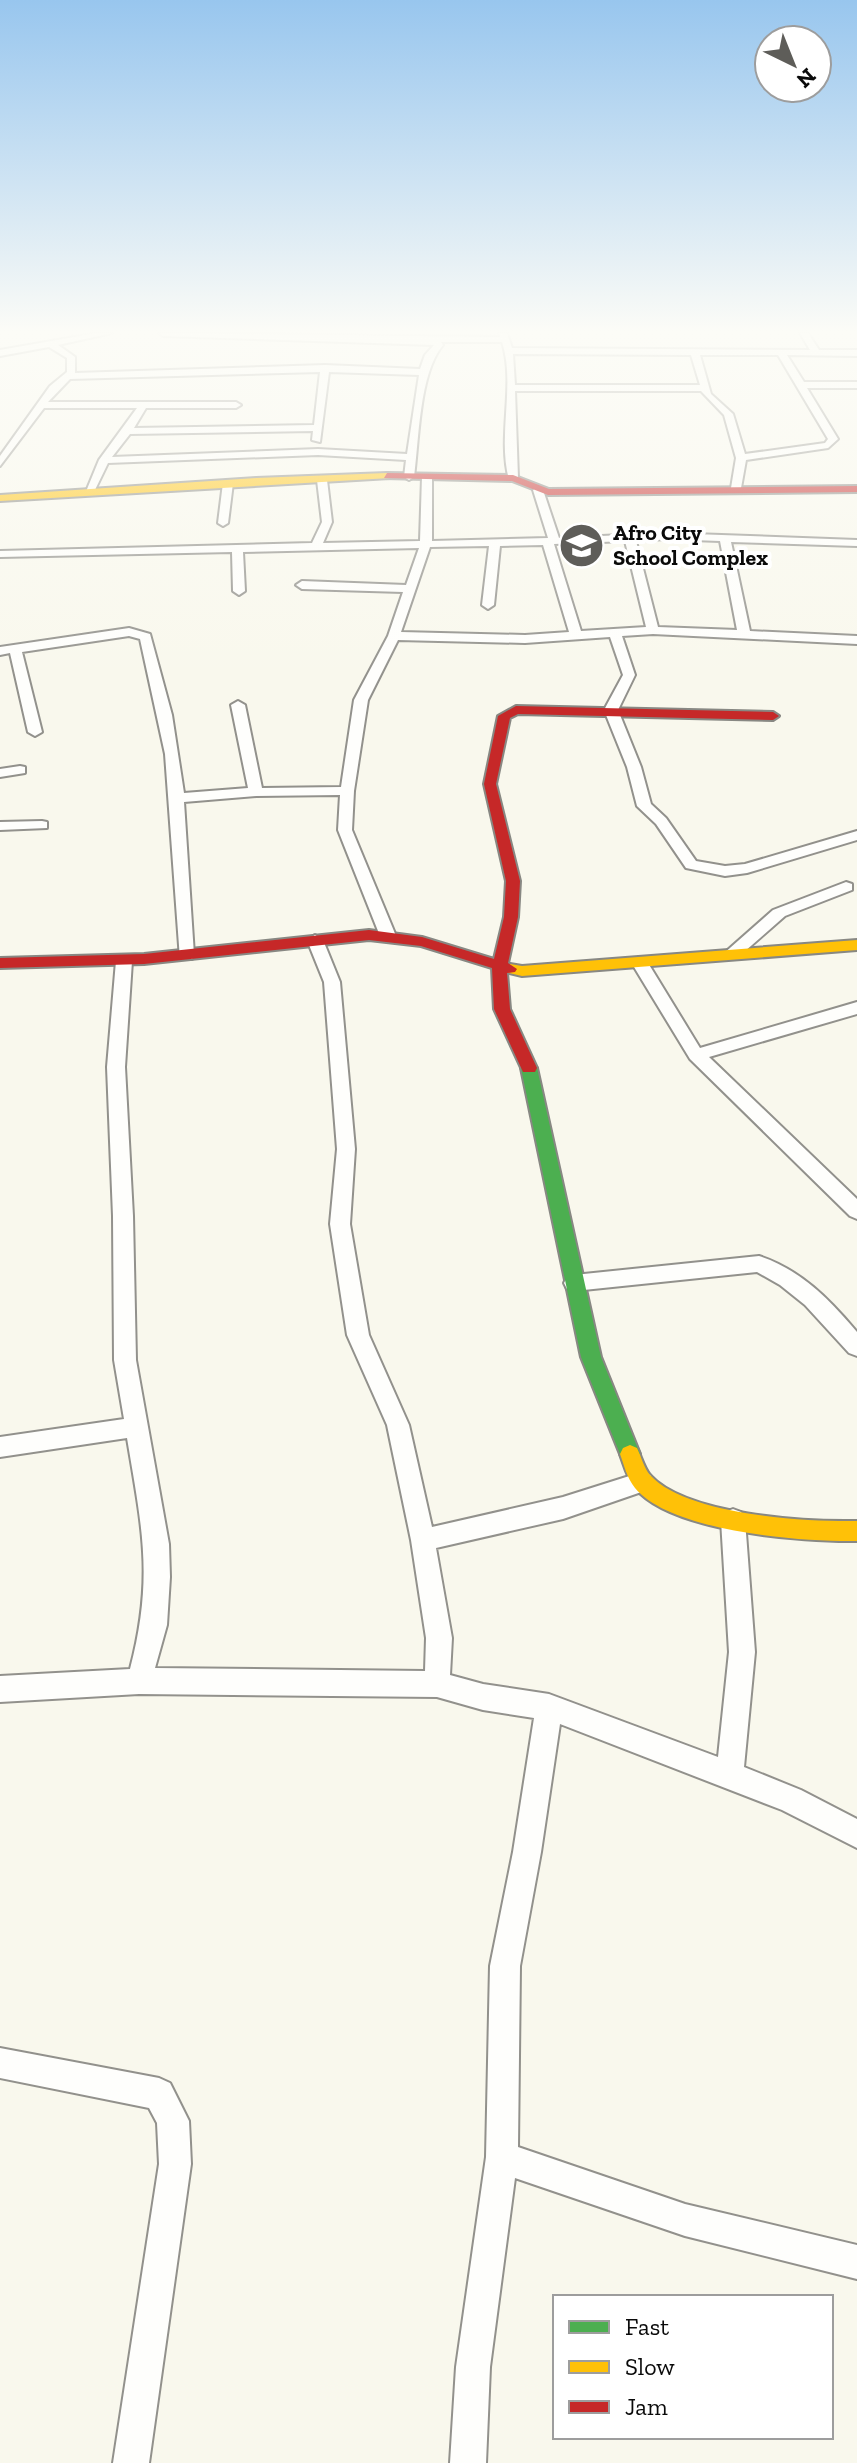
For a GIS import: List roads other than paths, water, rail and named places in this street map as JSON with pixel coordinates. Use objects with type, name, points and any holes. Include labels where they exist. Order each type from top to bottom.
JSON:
[{"type":"street","points":[[89,492],[104,460],[114,448]]},
{"type":"street","points":[[318,448],[318,452]]},
{"type":"street","points":[[388,936],[345,830],[347,791],[361,700],[394,636],[426,544],[414,448]]},
{"type":"street","points":[[511,448],[513,478]]},
{"type":"street","points":[[736,488],[741,458],[738,448]]},
{"type":"street","points":[[741,458],[811,448]]},
{"type":"street","points":[[104,460],[318,452],[413,457]]},
{"type":"street","points":[[0,498],[228,483],[418,477],[513,478],[525,480],[538,490],[567,493],[736,488],[857,489]]},
{"type":"street","points":[[316,546],[327,522],[322,480]]},
{"type":"street","points":[[223,523],[228,483]]},
{"type":"street","points":[[538,490],[577,637]]},
{"type":"street","points":[[629,537],[653,630]]},
{"type":"street","points":[[0,554],[629,537],[857,543]]},
{"type":"street","points":[[725,538],[744,633]]},
{"type":"street","points":[[488,605],[495,543]]},
{"type":"street","points":[[237,548],[239,591]]},
{"type":"street","points":[[302,585],[411,589]]},
{"type":"street","points":[[394,636],[459,640],[577,637],[653,630],[857,640]]},
{"type":"street","points":[[0,651],[129,632],[146,637],[161,683],[182,838],[186,955]]},
{"type":"street","points":[[615,634],[629,675],[611,710],[634,767],[644,806],[661,821],[691,865],[725,871],[747,868],[857,835]]},
{"type":"street","points":[[15,649],[35,732]]},
{"type":"street","points":[[238,705],[256,792]]},
{"type":"street","points":[[773,716],[611,710],[516,710],[504,716],[490,784],[513,881],[511,917],[499,968],[502,1009],[532,1074],[591,1357],[642,1482],[660,1497],[687,1509],[733,1520],[837,1533],[857,1531]]},
{"type":"street","points":[[0,773],[20,770]]},
{"type":"street","points":[[176,798],[256,792],[347,791]]},
{"type":"street","points":[[0,826],[42,825]]},
{"type":"street","points":[[730,955],[779,913],[846,887]]},
{"type":"street","points":[[0,963],[124,961],[315,940],[388,936],[445,948],[499,968],[522,971],[857,945]]},
{"type":"street","points":[[315,940],[332,982],[346,1149],[340,1224],[358,1335],[398,1425],[423,1540],[439,1638],[437,1684]]},
{"type":"street","points":[[124,961],[116,1067],[123,1216],[125,1360],[157,1544],[158,1577],[154,1625],[139,1681]]},
{"type":"street","points":[[639,962],[696,1055],[857,1211]]},
{"type":"street","points":[[696,1055],[857,1008]]},
{"type":"street","points":[[574,1283],[759,1264],[783,1273],[827,1312],[857,1347]]},
{"type":"street","points":[[0,1447],[137,1427]]},
{"type":"street","points":[[423,1540],[563,1508],[642,1482]]},
{"type":"street","points":[[730,1775],[742,1652],[733,1520]]},
{"type":"street","points":[[0,1689],[139,1681],[437,1684],[483,1697],[549,1707],[791,1800],[857,1834]]},
{"type":"street","points":[[468,2463],[473,2367],[502,2157],[505,1966],[527,1852],[549,1707]]},
{"type":"street","points":[[0,2063],[159,2094],[173,2121],[175,2164],[131,2463]]},
{"type":"street","points":[[502,2157],[685,2220],[857,2262]]},
{"type":"place","name":"Afro City School Complex","points":[[582,545]]}]
